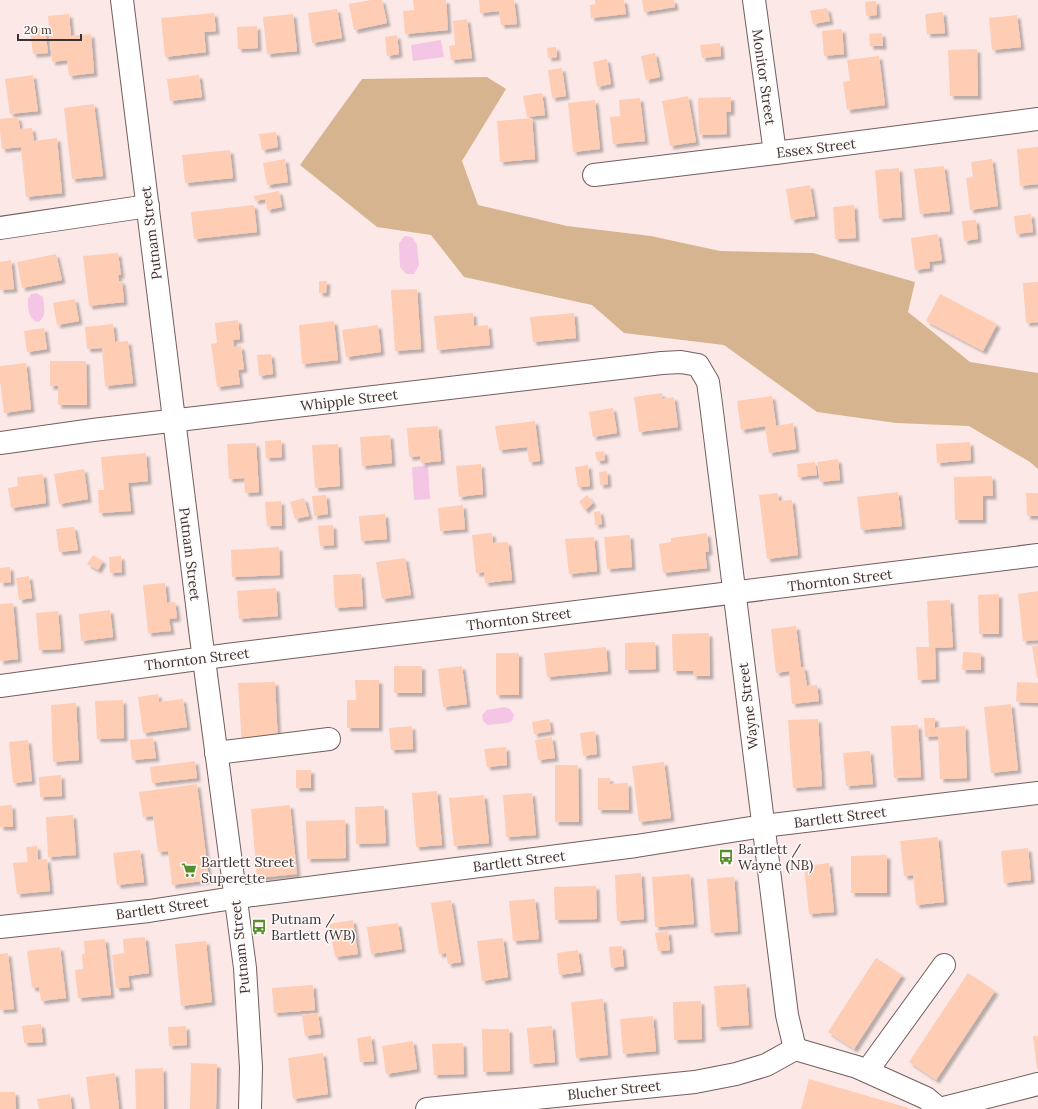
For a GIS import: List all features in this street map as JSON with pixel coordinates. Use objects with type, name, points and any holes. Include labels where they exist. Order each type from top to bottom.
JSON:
[{"type":"street","name":"Putnam Street","points":[[122,0],[244,968],[251,1067],[250,1109]]},
{"type":"street","name":"Monitor Street","points":[[754,0],[775,153]]},
{"type":"street","name":"Essex Street","points":[[594,175],[1038,119]]},
{"type":"street","points":[[0,228],[148,206]]},
{"type":"street","name":"Whipple Street","points":[[0,443],[662,363],[681,362],[698,365]]},
{"type":"street","name":"Wayne Street","points":[[698,365],[708,382],[787,1015],[795,1049]]},
{"type":"street","name":"Thornton Street","points":[[0,686],[204,658],[1038,555]]},
{"type":"street","points":[[216,753],[329,739]]},
{"type":"street","name":"Bartlett Street","points":[[0,927],[150,910],[636,846],[763,826],[1038,793]]},
{"type":"street","points":[[867,1071],[944,965]]},
{"type":"street","points":[[795,1049],[867,1071],[926,1098],[939,1109],[1038,1084]]},
{"type":"street","name":"Blucher Street","points":[[427,1109],[695,1082],[736,1074],[766,1064],[795,1049]]},
{"type":"shaded area","points":[[441,40],[444,57],[413,61],[411,45]]},
{"type":"shaded area","points":[[487,77],[506,89],[462,161],[478,205],[567,226],[651,236],[720,251],[813,253],[915,282],[908,312],[970,362],[1038,373],[1038,469],[1030,462],[969,426],[896,423],[817,412],[724,345],[624,333],[592,305],[464,277],[431,235],[377,227],[300,165],[362,79]]},
{"type":"shaded area","points":[[404,236],[412,237],[417,245],[419,265],[414,274],[406,274],[400,267],[399,244]]},
{"type":"shaded area","points":[[36,293],[43,297],[44,314],[39,322],[33,319],[29,313],[28,306],[28,299],[31,294]]},
{"type":"shaded area","points":[[428,466],[430,499],[414,500],[412,467]]},
{"type":"shaded area","points":[[505,707],[510,709],[514,715],[512,721],[488,725],[483,721],[482,715],[487,710]]},
{"type":"building","points":[[371,0],[382,0],[387,23],[354,30],[349,4]]},
{"type":"building","points":[[413,0],[446,0],[448,30],[405,34],[403,11],[414,10]]},
{"type":"building","points":[[479,0],[514,0],[517,24],[501,25],[499,11],[480,13]]},
{"type":"building","points":[[595,0],[624,0],[626,14],[591,18],[590,5],[595,4]]},
{"type":"building","points":[[642,0],[674,0],[675,7],[644,12]]},
{"type":"building","points":[[876,1],[877,15],[866,16],[865,2]]},
{"type":"building","points":[[827,8],[830,21],[813,24],[810,11]]},
{"type":"building","points":[[337,9],[342,38],[312,43],[308,13]]},
{"type":"building","points":[[943,12],[945,33],[927,34],[925,14]]},
{"type":"building","points":[[214,13],[216,31],[204,32],[206,52],[165,57],[161,18]]},
{"type":"building","points":[[69,14],[71,36],[91,34],[94,73],[69,76],[67,60],[52,62],[48,16]]},
{"type":"building","points":[[293,14],[297,51],[267,54],[263,17]]},
{"type":"building","points":[[1017,15],[1021,47],[992,50],[989,18]]},
{"type":"building","points":[[467,19],[472,58],[451,60],[449,46],[455,45],[453,21]]},
{"type":"building","points":[[257,26],[258,48],[238,49],[237,27]]},
{"type":"building","points":[[45,27],[48,53],[33,54],[30,29]]},
{"type":"building","points":[[842,29],[844,54],[824,56],[822,31]]},
{"type":"building","points":[[882,33],[883,46],[870,46],[869,34]]},
{"type":"building","points":[[397,35],[399,54],[387,56],[385,37]]},
{"type":"building","points":[[720,43],[721,56],[702,58],[700,45]]},
{"type":"building","points":[[556,47],[557,57],[548,58],[547,48]]},
{"type":"building","points":[[977,49],[978,96],[950,96],[948,50]]},
{"type":"building","points":[[655,53],[660,77],[646,80],[641,56]]},
{"type":"building","points":[[879,56],[885,105],[847,110],[843,82],[850,81],[847,60]]},
{"type":"building","points":[[607,59],[611,84],[597,87],[593,62]]},
{"type":"building","points":[[562,68],[566,96],[552,98],[548,70]]},
{"type":"building","points":[[33,75],[38,111],[10,114],[5,79]]},
{"type":"building","points":[[199,75],[202,97],[170,101],[167,79]]},
{"type":"building","points":[[542,93],[545,115],[527,117],[523,96]]},
{"type":"building","points":[[688,96],[696,142],[670,146],[662,101]]},
{"type":"building","points":[[731,97],[731,112],[726,112],[727,134],[699,135],[698,98]]},
{"type":"building","points":[[640,98],[645,141],[613,144],[610,117],[620,116],[619,100]]},
{"type":"building","points":[[595,100],[600,149],[573,152],[568,103]]},
{"type":"building","points":[[94,104],[103,176],[72,179],[64,108]]},
{"type":"building","points":[[18,117],[20,129],[32,128],[34,141],[57,138],[62,193],[26,197],[21,147],[2,149],[0,131],[0,119]]},
{"type":"building","points":[[532,118],[535,159],[500,162],[497,121]]},
{"type":"building","points":[[276,132],[278,147],[262,150],[259,134]]},
{"type":"building","points":[[1038,147],[1038,184],[1020,186],[1017,149]]},
{"type":"building","points":[[230,150],[233,178],[185,183],[182,155]]},
{"type":"building","points":[[285,159],[288,182],[267,185],[263,163]]},
{"type":"building","points":[[992,159],[998,206],[970,210],[966,178],[973,177],[971,162]]},
{"type":"building","points":[[944,166],[950,211],[920,214],[914,169]]},
{"type":"building","points":[[899,168],[902,217],[879,219],[875,170]]},
{"type":"building","points":[[810,185],[815,216],[791,220],[786,189]]},
{"type":"building","points":[[279,191],[282,207],[267,210],[265,199],[255,201],[254,196]]},
{"type":"building","points":[[254,205],[257,232],[194,239],[191,212]]},
{"type":"building","points":[[854,205],[856,238],[835,239],[833,207]]},
{"type":"building","points":[[1031,214],[1033,232],[1016,234],[1014,216]]},
{"type":"building","points":[[976,220],[978,239],[964,241],[962,221]]},
{"type":"building","points":[[938,234],[942,260],[929,262],[930,268],[915,270],[911,238]]},
{"type":"building","points":[[118,253],[121,275],[118,275],[119,281],[122,281],[124,302],[89,306],[83,256]]},
{"type":"building","points":[[56,254],[62,280],[22,288],[17,262]]},
{"type":"building","points":[[11,260],[14,289],[0,290],[0,262]]},
{"type":"building","points":[[319,281],[327,281],[326,293],[319,293]]},
{"type":"building","points":[[1038,282],[1038,322],[1026,323],[1023,283]]},
{"type":"building","points":[[417,289],[421,349],[395,351],[391,290]]},
{"type":"building","points":[[940,294],[997,324],[983,351],[926,321]]},
{"type":"building","points":[[75,299],[79,321],[57,325],[53,303]]},
{"type":"building","points":[[473,313],[474,326],[488,325],[490,345],[437,350],[434,316]]},
{"type":"building","points":[[574,313],[576,338],[533,342],[530,317]]},
{"type":"building","points":[[238,320],[240,339],[233,340],[234,347],[241,346],[244,369],[238,370],[240,384],[217,387],[211,344],[217,343],[215,323]]},
{"type":"building","points":[[334,321],[338,360],[302,364],[299,325]]},
{"type":"building","points":[[113,324],[115,342],[128,341],[133,383],[105,386],[102,348],[87,349],[85,327]]},
{"type":"building","points":[[378,325],[381,352],[346,357],[342,330]]},
{"type":"building","points":[[44,328],[47,349],[27,352],[24,331]]},
{"type":"building","points":[[271,354],[273,374],[259,376],[257,355]]},
{"type":"building","points":[[50,361],[86,361],[87,405],[58,405],[58,386],[50,386]]},
{"type":"building","points":[[26,363],[31,409],[4,413],[0,381],[0,366]]},
{"type":"building","points":[[662,393],[662,399],[674,397],[678,427],[639,432],[634,397]]},
{"type":"building","points":[[772,396],[776,426],[793,423],[796,449],[769,453],[765,426],[741,430],[737,401]]},
{"type":"building","points":[[613,408],[617,433],[593,437],[589,412]]},
{"type":"building","points":[[535,421],[540,461],[529,462],[527,447],[499,450],[495,426]]},
{"type":"building","points":[[438,426],[441,461],[421,463],[420,456],[409,457],[407,428]]},
{"type":"building","points":[[390,435],[392,463],[362,466],[360,437]]},
{"type":"building","points":[[281,440],[282,457],[266,458],[265,441]]},
{"type":"building","points":[[970,442],[971,460],[937,463],[936,444]]},
{"type":"building","points":[[256,443],[259,492],[245,493],[244,478],[229,479],[227,444]]},
{"type":"building","points":[[338,444],[340,486],[315,488],[312,445]]},
{"type":"building","points":[[604,451],[605,460],[597,461],[595,452]]},
{"type":"building","points":[[146,453],[148,481],[128,483],[131,511],[99,513],[98,490],[104,490],[101,457]]},
{"type":"building","points":[[838,459],[840,480],[820,482],[817,462]]},
{"type":"building","points":[[815,462],[817,475],[798,477],[797,464]]},
{"type":"building","points":[[481,464],[483,494],[459,497],[456,466]]},
{"type":"building","points":[[588,465],[590,486],[578,487],[575,467]]},
{"type":"building","points":[[84,469],[88,499],[59,504],[54,474]]},
{"type":"building","points":[[607,471],[608,484],[600,485],[599,472]]},
{"type":"building","points":[[43,474],[46,503],[11,508],[8,488],[18,486],[17,477]]},
{"type":"building","points":[[992,476],[993,496],[983,496],[983,520],[955,520],[954,477]]},
{"type":"building","points":[[898,492],[902,526],[861,530],[857,497]]},
{"type":"building","points":[[778,493],[779,501],[792,500],[798,555],[767,559],[759,495]]},
{"type":"building","points":[[1026,493],[1038,493],[1038,516],[1027,516]]},
{"type":"building","points":[[326,495],[328,514],[314,516],[312,496]]},
{"type":"building","points":[[587,495],[593,503],[585,510],[579,502]]},
{"type":"building","points":[[304,498],[309,516],[295,519],[290,502]]},
{"type":"building","points":[[281,501],[282,526],[267,526],[265,502]]},
{"type":"building","points":[[463,505],[465,529],[440,531],[438,508]]},
{"type":"building","points":[[600,511],[602,524],[595,525],[594,512]]},
{"type":"building","points":[[385,514],[387,539],[361,541],[359,516]]},
{"type":"building","points":[[333,525],[334,545],[320,546],[318,526]]},
{"type":"building","points":[[74,527],[78,550],[59,552],[56,529]]},
{"type":"building","points":[[492,533],[493,543],[508,542],[512,580],[485,583],[484,572],[476,573],[472,535]]},
{"type":"building","points":[[707,533],[709,552],[705,552],[707,568],[663,573],[659,544],[671,542],[671,538]]},
{"type":"building","points":[[630,535],[632,567],[607,569],[604,537]]},
{"type":"building","points":[[594,537],[597,571],[569,574],[565,539]]},
{"type":"building","points":[[279,547],[280,575],[232,577],[231,550]]},
{"type":"building","points":[[93,555],[103,561],[98,570],[87,564]]},
{"type":"building","points":[[121,556],[122,572],[110,573],[109,557]]},
{"type":"building","points":[[405,558],[411,595],[382,599],[376,562]]},
{"type":"building","points":[[10,567],[11,582],[0,583],[0,568]]},
{"type":"building","points":[[361,574],[363,606],[335,608],[333,575]]},
{"type":"building","points":[[29,576],[32,598],[19,600],[16,578]]},
{"type":"building","points":[[165,583],[167,603],[175,602],[177,618],[169,619],[171,631],[148,633],[143,585]]},
{"type":"building","points":[[276,588],[278,616],[239,619],[237,591]]},
{"type":"building","points":[[1038,591],[1038,640],[1023,641],[1018,594]]},
{"type":"building","points":[[999,594],[999,634],[979,634],[978,595]]},
{"type":"building","points":[[950,600],[953,647],[935,648],[936,679],[918,680],[916,647],[929,647],[927,601]]},
{"type":"building","points":[[13,603],[18,659],[0,661],[0,604]]},
{"type":"building","points":[[110,610],[113,637],[81,641],[79,614]]},
{"type":"building","points":[[58,611],[61,649],[39,650],[36,613]]},
{"type":"building","points":[[796,626],[801,667],[804,667],[807,686],[817,685],[819,701],[792,704],[789,671],[776,673],[771,629]]},
{"type":"building","points":[[709,633],[710,676],[693,676],[693,671],[673,671],[672,634]]},
{"type":"building","points":[[655,642],[656,669],[625,670],[625,643]]},
{"type":"building","points":[[1038,645],[1038,678],[1037,678],[1032,646]]},
{"type":"building","points":[[606,647],[608,671],[547,677],[544,653]]},
{"type":"building","points":[[963,652],[981,653],[981,670],[962,670]]},
{"type":"building","points":[[496,653],[519,653],[519,695],[496,695]]},
{"type":"building","points":[[394,666],[422,666],[422,693],[394,693]]},
{"type":"building","points":[[462,666],[467,704],[443,707],[438,669]]},
{"type":"building","points":[[355,680],[379,680],[379,728],[347,728],[347,700],[356,700]]},
{"type":"building","points":[[275,682],[278,744],[242,746],[238,683]]},
{"type":"building","points":[[1017,682],[1038,683],[1038,703],[1016,702]]},
{"type":"building","points":[[158,694],[159,702],[183,699],[187,727],[143,733],[138,697]]},
{"type":"building","points":[[123,700],[124,738],[97,739],[95,701]]},
{"type":"building","points":[[76,703],[79,760],[53,762],[51,705]]},
{"type":"building","points":[[1011,704],[1018,770],[991,773],[984,707]]},
{"type":"building","points":[[924,718],[935,718],[935,728],[965,726],[967,778],[940,779],[938,736],[925,737]]},
{"type":"building","points":[[549,719],[551,731],[534,734],[532,722]]},
{"type":"building","points":[[818,719],[822,786],[793,788],[788,720]]},
{"type":"building","points":[[918,725],[921,777],[894,778],[891,726]]},
{"type":"building","points":[[412,726],[413,749],[391,750],[389,728]]},
{"type":"building","points":[[595,731],[597,754],[583,756],[580,733]]},
{"type":"building","points":[[552,737],[555,758],[538,760],[535,740]]},
{"type":"building","points":[[153,738],[156,758],[132,760],[130,740]]},
{"type":"building","points":[[28,740],[32,781],[13,783],[9,742]]},
{"type":"building","points":[[506,747],[507,765],[487,767],[484,749]]},
{"type":"building","points":[[870,751],[873,784],[846,786],[843,753]]},
{"type":"building","points":[[195,761],[197,778],[152,783],[150,767]]},
{"type":"building","points":[[664,762],[671,818],[639,822],[632,766]]},
{"type":"building","points":[[555,765],[578,765],[579,822],[555,822]]},
{"type":"building","points":[[296,770],[311,770],[311,788],[296,788]]},
{"type":"building","points":[[61,775],[62,796],[40,797],[39,777]]},
{"type":"building","points":[[598,778],[610,778],[610,784],[628,783],[629,810],[598,810]]},
{"type":"building","points":[[197,784],[209,880],[172,885],[168,851],[158,852],[153,816],[143,817],[139,792]]},
{"type":"building","points":[[437,791],[442,845],[416,847],[412,793]]},
{"type":"building","points":[[532,793],[536,835],[506,837],[503,795]]},
{"type":"building","points":[[484,795],[489,843],[454,846],[449,798]]},
{"type":"building","points":[[12,805],[13,827],[0,827],[0,806]]},
{"type":"building","points":[[290,805],[297,874],[257,878],[251,809]]},
{"type":"building","points":[[384,806],[386,843],[356,844],[355,807]]},
{"type":"building","points":[[73,815],[76,855],[48,857],[46,817]]},
{"type":"building","points":[[345,820],[346,858],[307,859],[306,821]]},
{"type":"building","points":[[938,837],[944,902],[916,905],[913,875],[904,876],[900,841]]},
{"type":"building","points":[[37,846],[38,860],[47,859],[50,891],[17,894],[13,863],[28,862],[26,847]]},
{"type":"building","points":[[1028,848],[1031,880],[1004,883],[1001,851]]},
{"type":"building","points":[[140,850],[144,882],[117,885],[113,853]]},
{"type":"building","points":[[887,855],[887,893],[851,893],[851,856]]},
{"type":"building","points":[[829,863],[834,912],[809,914],[804,866]]},
{"type":"building","points":[[641,873],[644,919],[617,921],[615,875]]},
{"type":"building","points":[[690,874],[694,924],[655,927],[652,877]]},
{"type":"building","points":[[734,877],[738,931],[711,933],[707,879]]},
{"type":"building","points":[[596,886],[597,919],[555,920],[554,887]]},
{"type":"building","points":[[535,899],[539,939],[513,941],[509,901]]},
{"type":"building","points":[[451,900],[461,962],[448,964],[446,953],[439,954],[431,903]]},
{"type":"building","points":[[353,920],[358,954],[335,957],[329,924]]},
{"type":"building","points":[[398,923],[402,949],[371,954],[367,927]]},
{"type":"building","points":[[668,931],[670,950],[658,951],[655,933]]},
{"type":"building","points":[[145,937],[149,973],[128,976],[130,987],[116,988],[112,955],[124,953],[123,939]]},
{"type":"building","points":[[503,938],[508,977],[482,981],[477,941]]},
{"type":"building","points":[[105,939],[111,995],[78,998],[75,970],[83,969],[82,954],[85,954],[84,941]]},
{"type":"building","points":[[206,941],[212,1002],[181,1006],[175,944]]},
{"type":"building","points":[[622,946],[624,966],[611,968],[609,947]]},
{"type":"building","points":[[60,947],[66,998],[41,1001],[39,987],[32,988],[27,951]]},
{"type":"building","points":[[578,950],[581,972],[559,975],[557,953]]},
{"type":"building","points":[[8,953],[14,1009],[0,1010],[0,954]]},
{"type":"building","points":[[876,958],[902,975],[854,1049],[828,1032]]},
{"type":"building","points":[[968,973],[995,991],[936,1080],[909,1062]]},
{"type":"building","points":[[746,984],[749,1025],[717,1027],[714,986]]},
{"type":"building","points":[[313,985],[315,1010],[274,1013],[272,988]]},
{"type":"building","points":[[603,999],[608,1055],[576,1058],[571,1002]]},
{"type":"building","points":[[701,1001],[702,1039],[674,1040],[673,1002]]},
{"type":"building","points":[[318,1013],[321,1034],[305,1036],[302,1015]]},
{"type":"building","points":[[653,1016],[656,1051],[623,1054],[620,1019]]},
{"type":"building","points":[[41,1024],[43,1042],[24,1043],[22,1026]]},
{"type":"building","points":[[186,1026],[187,1045],[169,1046],[168,1027]]},
{"type":"building","points":[[552,1026],[555,1062],[530,1064],[527,1028]]},
{"type":"building","points":[[482,1029],[509,1029],[510,1071],[483,1072]]},
{"type":"building","points":[[371,1036],[374,1061],[360,1062],[357,1038]]},
{"type":"building","points":[[1033,1036],[1038,1036],[1038,1069],[1037,1069]]},
{"type":"building","points":[[413,1041],[417,1069],[386,1074],[382,1046]]},
{"type":"building","points":[[463,1043],[464,1074],[434,1075],[432,1044]]},
{"type":"building","points":[[323,1053],[328,1094],[293,1099],[288,1058]]},
{"type":"building","points":[[191,1063],[217,1064],[216,1109],[190,1109]]},
{"type":"building","points":[[163,1068],[164,1109],[136,1109],[135,1069]]},
{"type":"building","points":[[115,1073],[119,1109],[90,1109],[86,1077]]},
{"type":"building","points":[[809,1079],[909,1108],[801,1109]]},
{"type":"building","points":[[0,1092],[15,1092],[16,1109],[0,1109]]},
{"type":"building","points":[[70,1094],[72,1109],[39,1109],[37,1099]]},
{"type":"place","name":"Bartlett / Wayne (NB)","points":[[726,857]]},
{"type":"place","name":"Bartlett Street Superette","points":[[189,870]]},
{"type":"place","name":"Putnam / Bartlett (WB)","points":[[259,927]]}]
